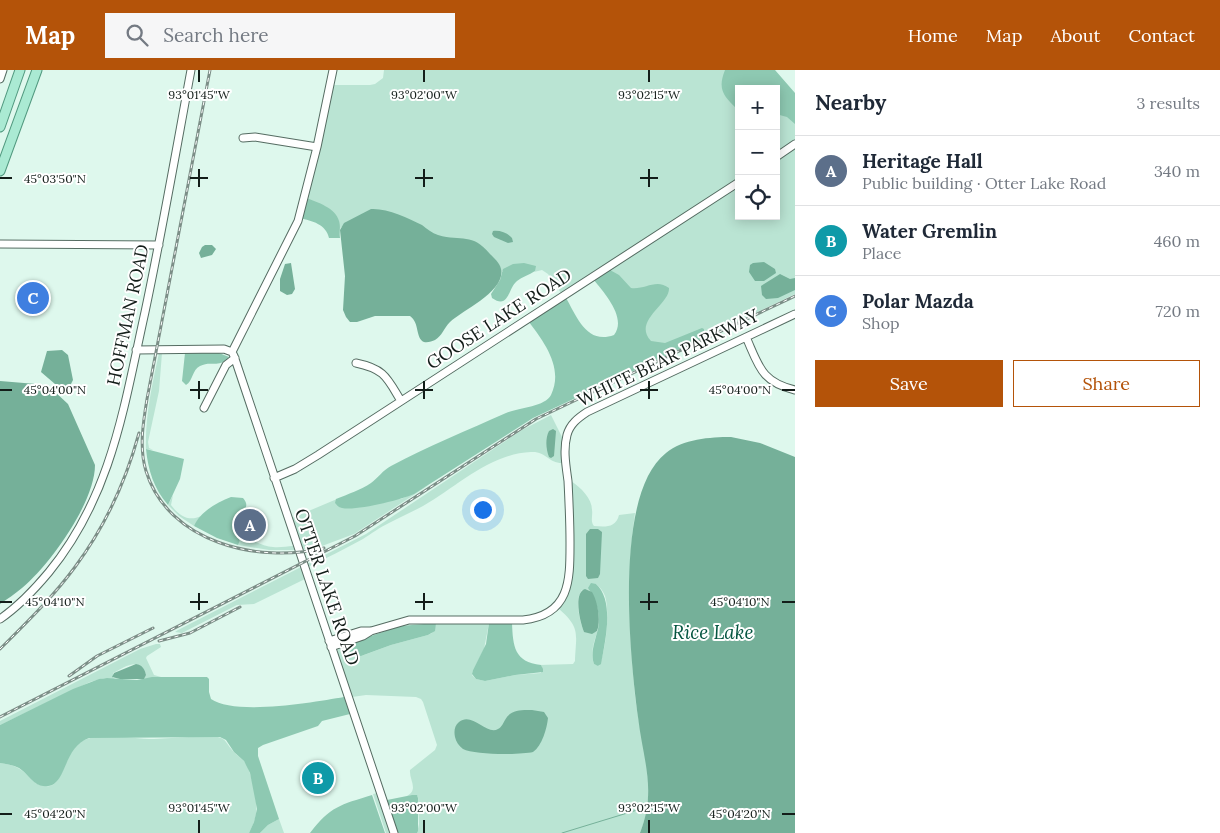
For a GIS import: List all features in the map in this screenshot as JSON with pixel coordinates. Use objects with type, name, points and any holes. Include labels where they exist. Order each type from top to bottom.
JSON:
[{"type":"main road","points":[[0,127],[20,70]]},
{"type":"main road","points":[[0,171],[37,70]]},
{"type":"street","points":[[0,79],[3,70]]},
{"type":"street","name":"HOFFMAN ROAD","points":[[0,619],[22,602],[56,564],[84,520],[108,467],[116,440],[159,245],[191,70]]},
{"type":"street","points":[[204,408],[233,355],[298,221],[317,147],[333,70]]},
{"type":"street","points":[[243,138],[255,137],[317,147]]},
{"type":"street","points":[[780,154],[795,144]]},
{"type":"street","name":"GOOSE LAKE ROAD","points":[[274,478],[307,462],[735,185]]},
{"type":"street","points":[[0,244],[159,245]]},
{"type":"street","name":"WHITE BEAR PARKWAY","points":[[330,644],[363,636],[371,631],[409,620],[523,620],[536,618],[549,612],[563,597],[570,578],[570,510],[565,449],[567,433],[580,416],[795,314]]},
{"type":"street","points":[[746,338],[762,372],[779,385],[795,390]]},
{"type":"street","points":[[136,350],[225,349],[233,355]]},
{"type":"street","name":"OTTER LAKE ROAD","points":[[233,355],[394,833]]},
{"type":"street","points":[[356,364],[369,366],[382,372],[401,401]]},
{"type":"shaded area","points":[[384,70],[749,70],[741,85],[735,85],[735,181],[561,293],[548,274],[542,270],[534,272],[502,271],[501,275],[501,270],[341,227],[340,230],[339,222],[303,209],[333,85],[370,85],[383,78]]},
{"type":"shaded area","points":[[725,70],[775,70],[795,93],[795,124],[787,117],[780,115],[780,85],[735,85],[735,107],[723,92]]},
{"type":"shaded area","points":[[780,112],[795,112],[795,140],[780,150]]},
{"type":"shaded area","points":[[795,148],[795,294],[699,340],[702,338],[628,365],[628,331],[599,277],[735,189],[735,220],[780,220],[780,159]]},
{"type":"shaded area","points":[[306,198],[326,206],[334,212],[340,223],[340,238],[329,238],[322,226],[300,218]]},
{"type":"shaded area","points":[[524,263],[536,266],[535,271],[517,281],[505,300],[498,301],[492,298],[491,294],[500,280],[503,269],[513,264]]},
{"type":"shaded area","points":[[610,270],[619,275],[631,288],[660,284],[669,288],[668,294],[653,313],[646,327],[646,334],[651,341],[665,343],[702,328],[704,329],[704,335],[699,340],[533,418],[414,494],[389,502],[358,508],[342,508],[335,503],[336,499],[367,485],[388,468],[419,452],[506,413],[537,405],[548,399],[554,385],[554,365],[541,338],[529,322],[566,298],[579,321],[590,333],[605,337],[614,335],[618,321],[616,314],[609,299],[594,280]]},
{"type":"shaded area","points":[[159,353],[162,353],[159,391],[148,442],[149,448],[153,450],[146,449],[147,425]]},
{"type":"shaded area","points":[[185,353],[219,353],[229,357],[218,364],[204,364],[200,366],[195,370],[186,385],[182,381]]},
{"type":"shaded area","points":[[551,415],[563,439],[562,463],[553,461],[536,452],[501,458],[474,472],[423,506],[308,567],[307,564],[366,534],[522,430]]},
{"type":"shaded area","points":[[146,449],[184,459],[180,479],[168,505],[152,479]]},
{"type":"shaded area","points":[[571,481],[588,497],[592,506],[592,522],[594,526],[610,526],[618,519],[619,515],[635,513],[629,581],[631,650],[637,713],[648,782],[648,799],[640,833],[417,833],[419,824],[418,797],[416,795],[407,796],[411,793],[413,787],[410,770],[435,750],[437,745],[423,702],[416,697],[366,695],[352,697],[338,650],[345,645],[355,657],[428,635],[432,633],[436,623],[489,623],[484,649],[473,670],[472,675],[476,679],[485,681],[515,675],[541,673],[542,666],[539,665],[573,664],[575,661],[576,632],[574,626],[558,608],[568,595],[573,576]],"holes":[[[596,584],[605,596],[607,611],[605,641],[599,666],[594,664],[592,656],[598,630],[596,632],[584,632],[578,605],[578,599],[582,590],[591,591]]]},
{"type":"shaded area","points":[[429,485],[354,534],[322,546],[302,550],[292,518],[337,499],[401,499]]},
{"type":"shaded area","points":[[173,495],[171,505],[181,515],[188,518],[201,516],[194,526],[179,516],[168,505]]},
{"type":"shaded area","points":[[231,497],[243,498],[246,505],[237,522],[240,538],[238,545],[217,538],[194,526],[200,516],[210,508]]},
{"type":"shaded area","points":[[237,524],[242,533],[263,545],[273,547],[293,546],[295,550],[269,550],[238,545],[240,536]]},
{"type":"shaded area","points":[[301,567],[305,579],[254,604],[237,605],[182,633],[175,632],[178,630]]},
{"type":"shaded area","points":[[591,583],[596,584],[602,591],[607,611],[605,645],[601,664],[598,666],[594,664],[593,647],[599,618],[595,602],[588,588]]},
{"type":"shaded area","points":[[436,623],[435,631],[428,635],[391,645],[361,656],[352,655],[345,645],[400,626]]},
{"type":"shaded area","points":[[489,623],[512,623],[514,646],[517,652],[525,660],[541,665],[543,672],[485,681],[476,679],[472,674],[486,644]]},
{"type":"shaded area","points":[[160,644],[161,647],[146,658],[154,675],[161,677],[144,679],[146,674],[140,665],[127,666],[113,673],[113,678],[115,679],[104,678],[90,682],[0,725],[0,721],[140,649]]},
{"type":"shaded area","points":[[152,677],[207,677],[209,679],[211,699],[222,704],[238,707],[276,706],[344,697],[350,714],[322,721],[318,726],[258,748],[258,756],[279,819],[268,825],[260,833],[249,833],[257,809],[250,773],[244,761],[234,752],[226,740],[220,737],[89,738],[74,749],[59,779],[54,784],[48,786],[35,783],[19,768],[0,763],[0,725],[73,689],[99,679],[137,680]]},
{"type":"shaded area","points":[[107,736],[154,739],[207,736],[222,738],[246,764],[254,789],[256,803],[255,819],[249,833],[0,833],[0,763],[18,768],[40,785],[50,786],[58,779],[72,751],[82,741],[89,738]]},
{"type":"shaded area","points":[[377,793],[390,833],[386,833],[373,794]]},
{"type":"shaded area","points":[[372,795],[385,833],[310,833],[330,812],[352,801]]},
{"type":"shaded area","points":[[417,795],[418,798],[418,831],[417,833],[398,833],[387,800]]},
{"type":"shaded area","points":[[279,819],[284,833],[260,833],[268,825]]},
{"type":"water","points":[[371,209],[384,210],[410,219],[438,235],[472,240],[478,243],[495,259],[501,269],[501,277],[497,285],[482,299],[450,322],[435,340],[430,342],[421,340],[415,322],[410,316],[375,316],[357,322],[350,322],[343,310],[345,276],[340,230],[344,223]]},
{"type":"water","points":[[493,231],[506,233],[512,238],[513,242],[508,243],[494,237]]},
{"type":"water","points":[[205,245],[212,245],[216,249],[212,255],[201,258],[199,253]]},
{"type":"water","points":[[764,262],[775,269],[776,273],[764,281],[755,281],[749,272],[750,265]]},
{"type":"water","points":[[291,263],[295,289],[292,294],[287,295],[280,291],[280,279],[285,264]]},
{"type":"water","points":[[780,274],[790,279],[795,278],[795,290],[778,298],[766,299],[762,295],[761,286]]},
{"type":"water","points":[[62,350],[68,355],[73,380],[69,388],[55,384],[41,372],[47,351]]},
{"type":"water","points":[[0,381],[36,384],[54,391],[68,404],[95,465],[88,497],[69,532],[33,578],[0,604]]},
{"type":"water","points":[[553,429],[556,431],[554,456],[551,458],[548,454],[546,441],[549,431]]},
{"type":"water","name":"Rice Lake","points":[[731,437],[760,443],[795,457],[795,833],[640,833],[648,803],[648,789],[635,690],[629,618],[629,578],[632,539],[638,503],[649,474],[666,453],[673,448],[706,438]]},
{"type":"water","points":[[590,529],[598,529],[602,532],[600,574],[598,578],[588,579],[586,576],[586,534]]},
{"type":"water","points":[[585,589],[592,592],[598,612],[599,622],[597,631],[592,634],[584,632],[579,615],[579,596]]},
{"type":"water","points":[[136,664],[144,669],[146,675],[144,679],[112,677],[114,673]]},
{"type":"water","points":[[532,710],[544,712],[548,718],[545,732],[533,752],[508,754],[469,751],[463,749],[456,741],[455,727],[464,719],[469,719],[494,730],[498,729],[507,716],[513,712]]},
{"type":"waterway","points":[[562,833],[647,807]]},
{"type":"railway","points":[[210,70],[144,417],[142,435],[146,471],[157,496],[174,516],[195,531],[219,542],[245,550],[272,553],[299,552],[324,548]]},
{"type":"railway","points":[[0,717],[355,536],[536,419],[795,296]]},
{"type":"railway","points":[[0,649],[67,578],[86,552],[105,520],[121,486],[139,433]]},
{"type":"railway","points":[[159,641],[190,633],[240,607]]},
{"type":"railway","points":[[69,676],[97,656],[153,628]]},
{"type":"place","name":"Polar Mazda","points":[[33,298]]},
{"type":"place","name":"Heritage Hall","points":[[250,525]]},
{"type":"place","name":"Water Gremlin","points":[[318,778]]}]
